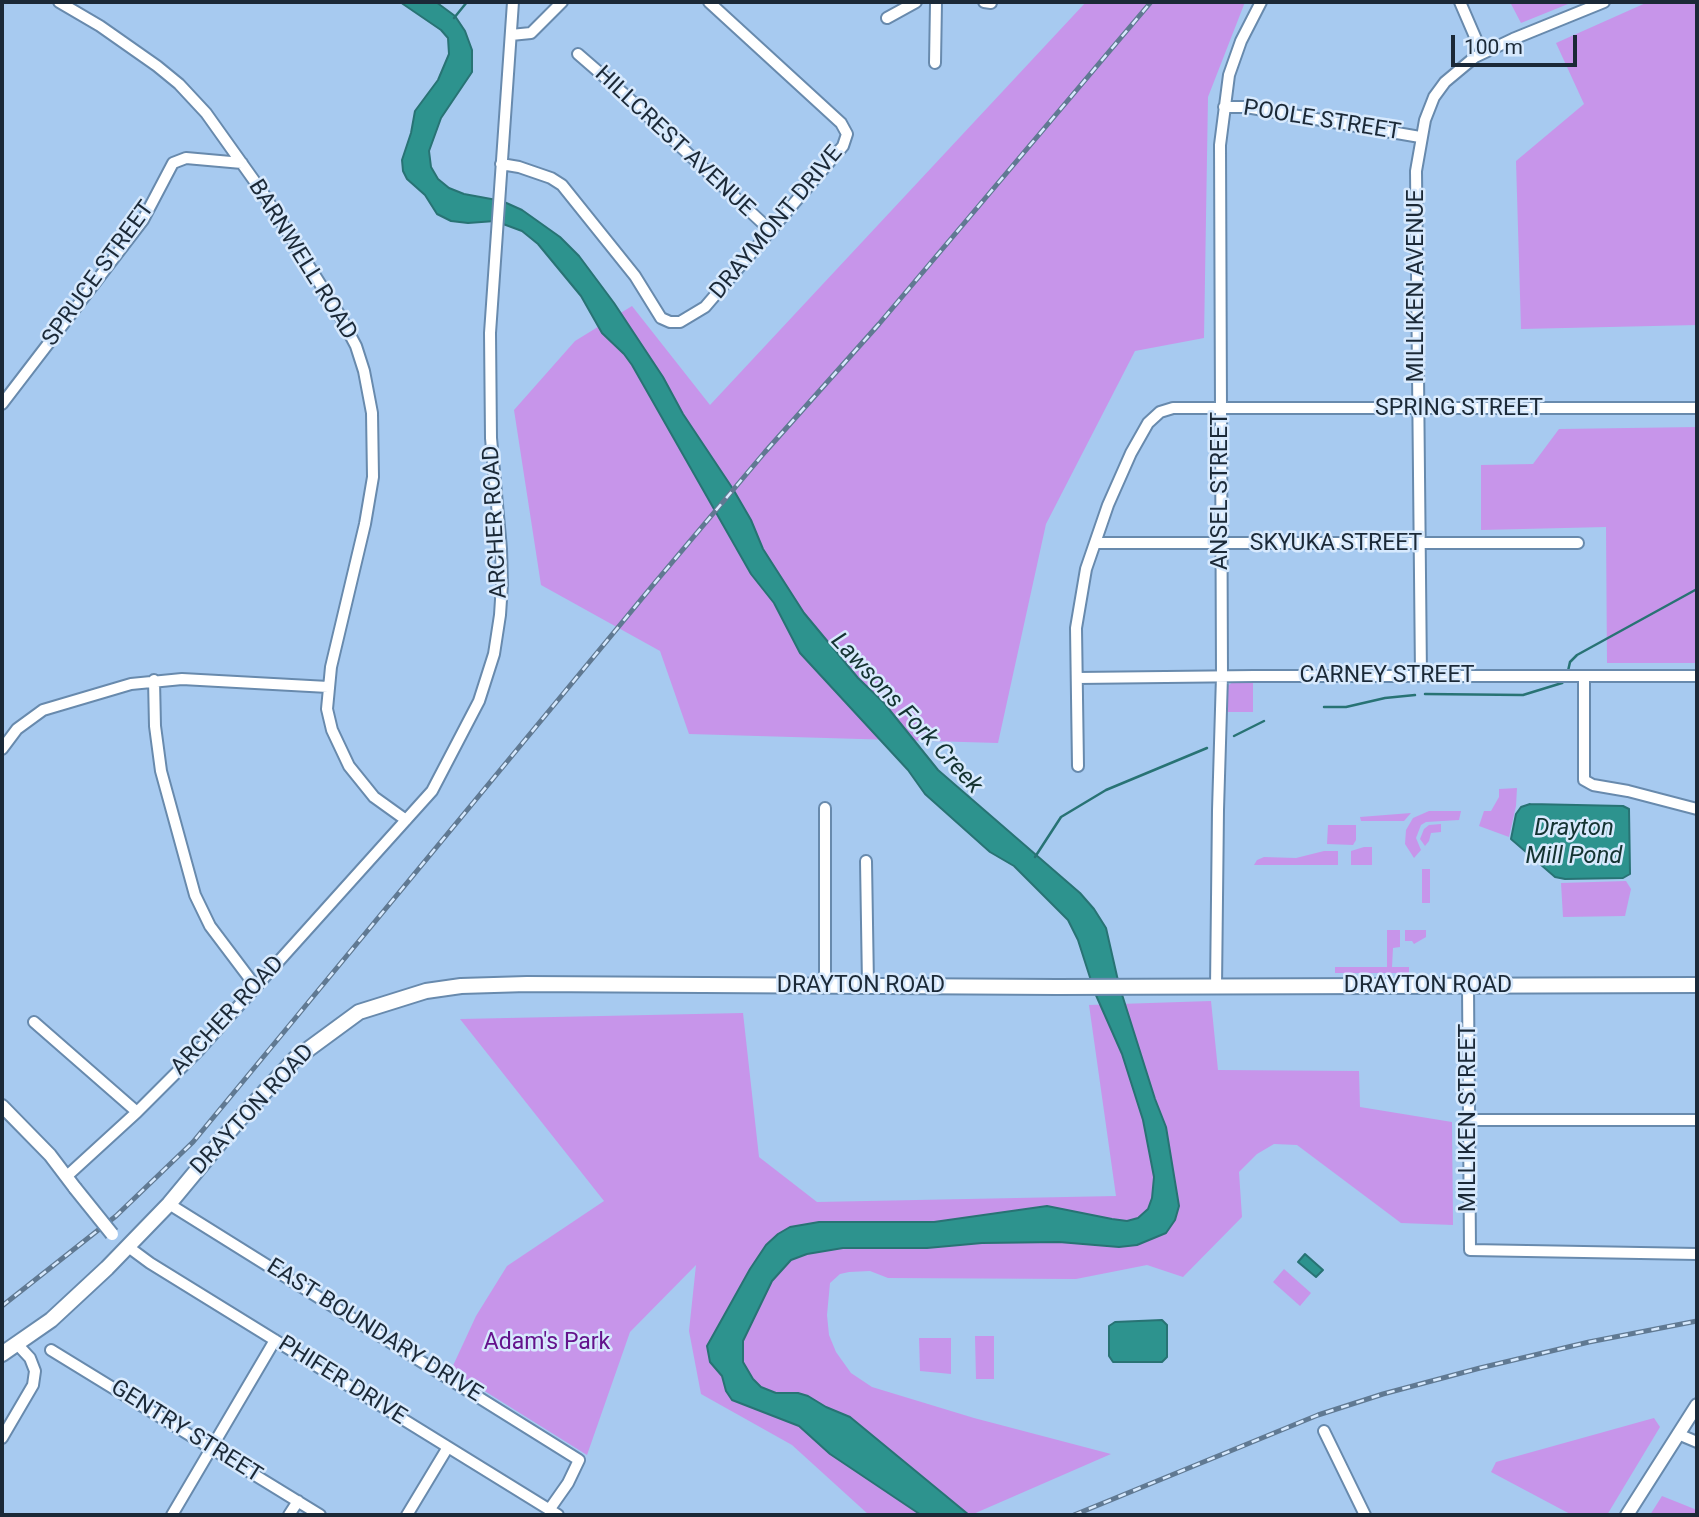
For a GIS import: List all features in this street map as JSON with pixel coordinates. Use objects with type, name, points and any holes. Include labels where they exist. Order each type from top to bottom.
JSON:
[{"type":"main road","name":"DRAYTON ROAD","points":[[2,1354],[51,1320],[107,1268],[169,1204],[237,1122],[295,1059],[346,1020],[373,1006],[426,990],[461,986],[1697,985]]},
{"type":"street","name":"BARNWELL ROAD","points":[[60,2],[134,49],[179,84],[206,113],[242,163],[340,314],[356,346],[369,391],[374,434],[372,488],[328,687],[329,720],[349,766],[374,797],[406,820]]},
{"type":"street","name":"ARCHER ROAD","points":[[67,1176],[137,1112],[256,988],[432,791],[469,724],[487,678],[498,630],[502,584],[489,385],[490,333],[513,2]]},
{"type":"street","points":[[511,35],[527,35],[535,31],[562,2]]},
{"type":"street","name":"DRAYMONT DRIVE","points":[[502,164],[551,178],[562,185],[635,276],[661,318],[670,322],[684,320],[705,307],[847,139],[846,130],[841,123],[709,2]]},
{"type":"street","points":[[887,18],[916,2]]},
{"type":"street","points":[[935,63],[937,2]]},
{"type":"street","name":"ANSEL STREET","points":[[1216,987],[1222,676],[1220,145],[1229,75],[1261,2]]},
{"type":"street","points":[[1460,2],[1482,53]]},
{"type":"street","name":"MILLIKEN AVENUE","points":[[1421,676],[1416,171],[1420,136],[1434,97],[1455,71],[1482,53],[1604,2]]},
{"type":"street","name":"HILLCREST AVENUE","points":[[578,54],[624,93],[770,230]]},
{"type":"street","name":"POOLE STREET","points":[[1224,107],[1246,107],[1420,136]]},
{"type":"street","name":"SPRUCE STREET","points":[[2,404],[143,220],[173,163],[186,158],[242,163]]},
{"type":"street","name":"SPRING STREET","points":[[1077,766],[1076,628],[1079,602],[1108,505],[1140,434],[1153,417],[1163,410],[1697,408]]},
{"type":"street","name":"SKYUKA STREET","points":[[1095,543],[1578,543]]},
{"type":"street","points":[[1579,676],[1584,780],[1593,785],[1628,790],[1697,809]]},
{"type":"street","name":"CARNEY STREET","points":[[1077,678],[1697,676]]},
{"type":"street","points":[[2,749],[17,729],[43,710],[107,690],[154,680],[183,679],[328,687]]},
{"type":"street","points":[[154,680],[155,726],[161,771],[195,895],[210,926],[256,988]]},
{"type":"street","points":[[825,808],[825,985]]},
{"type":"street","points":[[866,861],[868,985]]},
{"type":"street","name":"MILLIKEN STREET","points":[[1468,986],[1470,1250],[1697,1254]]},
{"type":"street","points":[[34,1022],[137,1112]]},
{"type":"street","points":[[2,1106],[41,1144],[112,1234],[127,1246]]},
{"type":"street","points":[[1468,1120],[1697,1119]]},
{"type":"street","name":"EAST BOUNDARY DRIVE","points":[[169,1204],[579,1460],[553,1513]]},
{"type":"street","name":"PHIFER DRIVE","points":[[127,1246],[553,1513]]},
{"type":"street","points":[[172,1515],[275,1340]]},
{"type":"street","points":[[2,1438],[33,1385],[35,1371],[30,1358],[17,1344]]},
{"type":"street","name":"GENTRY STREET","points":[[51,1350],[320,1515]]},
{"type":"street","points":[[1627,1515],[1697,1405]]},
{"type":"street","points":[[1324,1431],[1365,1515]]},
{"type":"street","points":[[1678,1434],[1697,1442]]},
{"type":"street","points":[[407,1515],[448,1447]]},
{"type":"street","points":[[289,1515],[298,1501]]},
{"type":"green space","points":[[1086,2],[1245,2],[1208,97],[1204,338],[1135,351],[1046,524],[998,743],[689,734],[660,651],[541,585],[514,410],[575,341],[632,306],[710,405]]},
{"type":"green space","points":[[1510,2],[1573,2],[1521,23]]},
{"type":"green space","points":[[1648,2],[1697,2],[1697,325],[1521,329],[1516,161],[1584,104],[1556,43]]},
{"type":"green space","points":[[1697,427],[1697,663],[1607,663],[1606,527],[1481,530],[1481,465],[1533,464],[1559,429]]},
{"type":"green space","points":[[1253,681],[1253,712],[1226,712],[1226,687],[1233,682]]},
{"type":"green space","points":[[1517,788],[1509,837],[1479,826],[1484,811],[1491,811],[1499,797],[1499,789]]},
{"type":"green space","points":[[1429,811],[1461,811],[1459,820],[1426,822],[1421,825],[1416,838],[1421,850],[1414,858],[1405,844],[1406,830],[1413,818]]},
{"type":"green space","points":[[1411,813],[1404,821],[1361,821],[1360,817]]},
{"type":"green space","points":[[1441,824],[1441,832],[1431,833],[1425,846],[1420,839],[1424,829],[1429,825]]},
{"type":"green space","points":[[1328,825],[1356,825],[1356,840],[1353,845],[1327,844]]},
{"type":"green space","points":[[1372,847],[1372,865],[1351,865],[1351,851]]},
{"type":"green space","points":[[1324,851],[1338,851],[1338,865],[1254,865],[1264,857],[1296,858]]},
{"type":"green space","points":[[1422,869],[1430,869],[1430,903],[1422,903]]},
{"type":"green space","points":[[1626,881],[1631,889],[1625,916],[1563,917],[1561,883]]},
{"type":"green space","points":[[1387,930],[1400,930],[1400,947],[1393,948],[1392,967],[1409,967],[1409,973],[1335,973],[1335,967],[1387,967]]},
{"type":"green space","points":[[1405,930],[1426,930],[1426,937],[1414,944],[1412,941],[1405,941]]},
{"type":"green space","name":"Adam's Park","points":[[1211,1001],[1218,1070],[1359,1071],[1360,1107],[1452,1122],[1453,1225],[1401,1223],[1297,1145],[1274,1144],[1257,1154],[1239,1172],[1242,1217],[1183,1277],[1147,1265],[1076,1279],[888,1278],[870,1271],[840,1274],[830,1283],[827,1315],[829,1335],[836,1352],[851,1373],[872,1387],[974,1418],[1111,1454],[971,1515],[869,1515],[792,1445],[701,1394],[689,1331],[696,1265],[630,1332],[587,1455],[451,1370],[476,1316],[507,1266],[604,1201],[460,1019],[743,1013],[759,1157],[817,1202],[1116,1196],[1089,1005]]},
{"type":"green space","points":[[1284,1269],[1311,1293],[1300,1306],[1273,1282]]},
{"type":"green space","points":[[975,1336],[994,1336],[994,1379],[976,1379]]},
{"type":"green space","points":[[919,1338],[951,1338],[951,1374],[920,1371]]},
{"type":"green space","points":[[1654,1418],[1660,1427],[1607,1515],[1572,1515],[1491,1472],[1496,1462]]},
{"type":"green space","points":[[1662,1496],[1697,1510],[1697,1515],[1650,1515]]},
{"type":"water","points":[[400,2],[436,2],[455,16],[465,31],[472,50],[472,72],[441,118],[429,151],[431,167],[438,179],[449,188],[464,194],[502,201],[522,210],[560,237],[579,256],[663,377],[683,414],[733,489],[751,520],[763,549],[804,613],[858,678],[884,703],[938,770],[1080,893],[1106,928],[1119,985],[1166,1127],[1179,1206],[1175,1220],[1166,1233],[1137,1245],[1119,1247],[1059,1242],[982,1243],[927,1248],[843,1248],[807,1254],[791,1260],[772,1281],[743,1341],[743,1362],[761,1387],[776,1393],[808,1396],[850,1417],[969,1515],[921,1515],[830,1454],[799,1426],[732,1400],[722,1376],[710,1362],[707,1346],[766,1245],[790,1227],[819,1222],[934,1222],[1047,1206],[1127,1221],[1138,1218],[1148,1209],[1154,1177],[1143,1120],[1122,1054],[1095,993],[1078,940],[1068,920],[1014,866],[990,852],[925,794],[908,770],[800,653],[774,603],[751,574],[632,365],[602,333],[581,296],[538,244],[522,231],[495,221],[451,221],[437,214],[425,195],[407,179],[402,160],[415,111],[438,80],[449,54],[448,38],[441,30]]},
{"type":"water","name":"Drayton Mill Pond","points":[[1530,804],[1623,806],[1629,809],[1630,874],[1623,878],[1555,877],[1511,839],[1516,814],[1521,807]]},
{"type":"water","points":[[1305,1254],[1323,1270],[1316,1277],[1298,1262]]},
{"type":"water","points":[[1162,1320],[1167,1325],[1167,1357],[1162,1362],[1113,1362],[1109,1356],[1109,1326],[1115,1322]]},
{"type":"waterway","points":[[454,18],[467,2]]},
{"type":"waterway","points":[[1568,671],[1570,662],[1577,655],[1697,589]]},
{"type":"waterway","points":[[1425,694],[1523,695],[1564,681]]},
{"type":"waterway","points":[[1324,707],[1346,707],[1385,698],[1415,695]]},
{"type":"waterway","points":[[1234,736],[1264,721]]},
{"type":"waterway","points":[[1035,857],[1061,817],[1106,790],[1207,748]]},
{"type":"railway","points":[[2,1306],[116,1216],[193,1142],[653,585],[765,452],[879,324],[1151,2]]},
{"type":"railway","points":[[1074,1515],[1318,1415],[1383,1394],[1589,1342],[1697,1321]]},
{"type":"water label","name":"Lawsons Fork Creek","points":[[906,714]]}]
